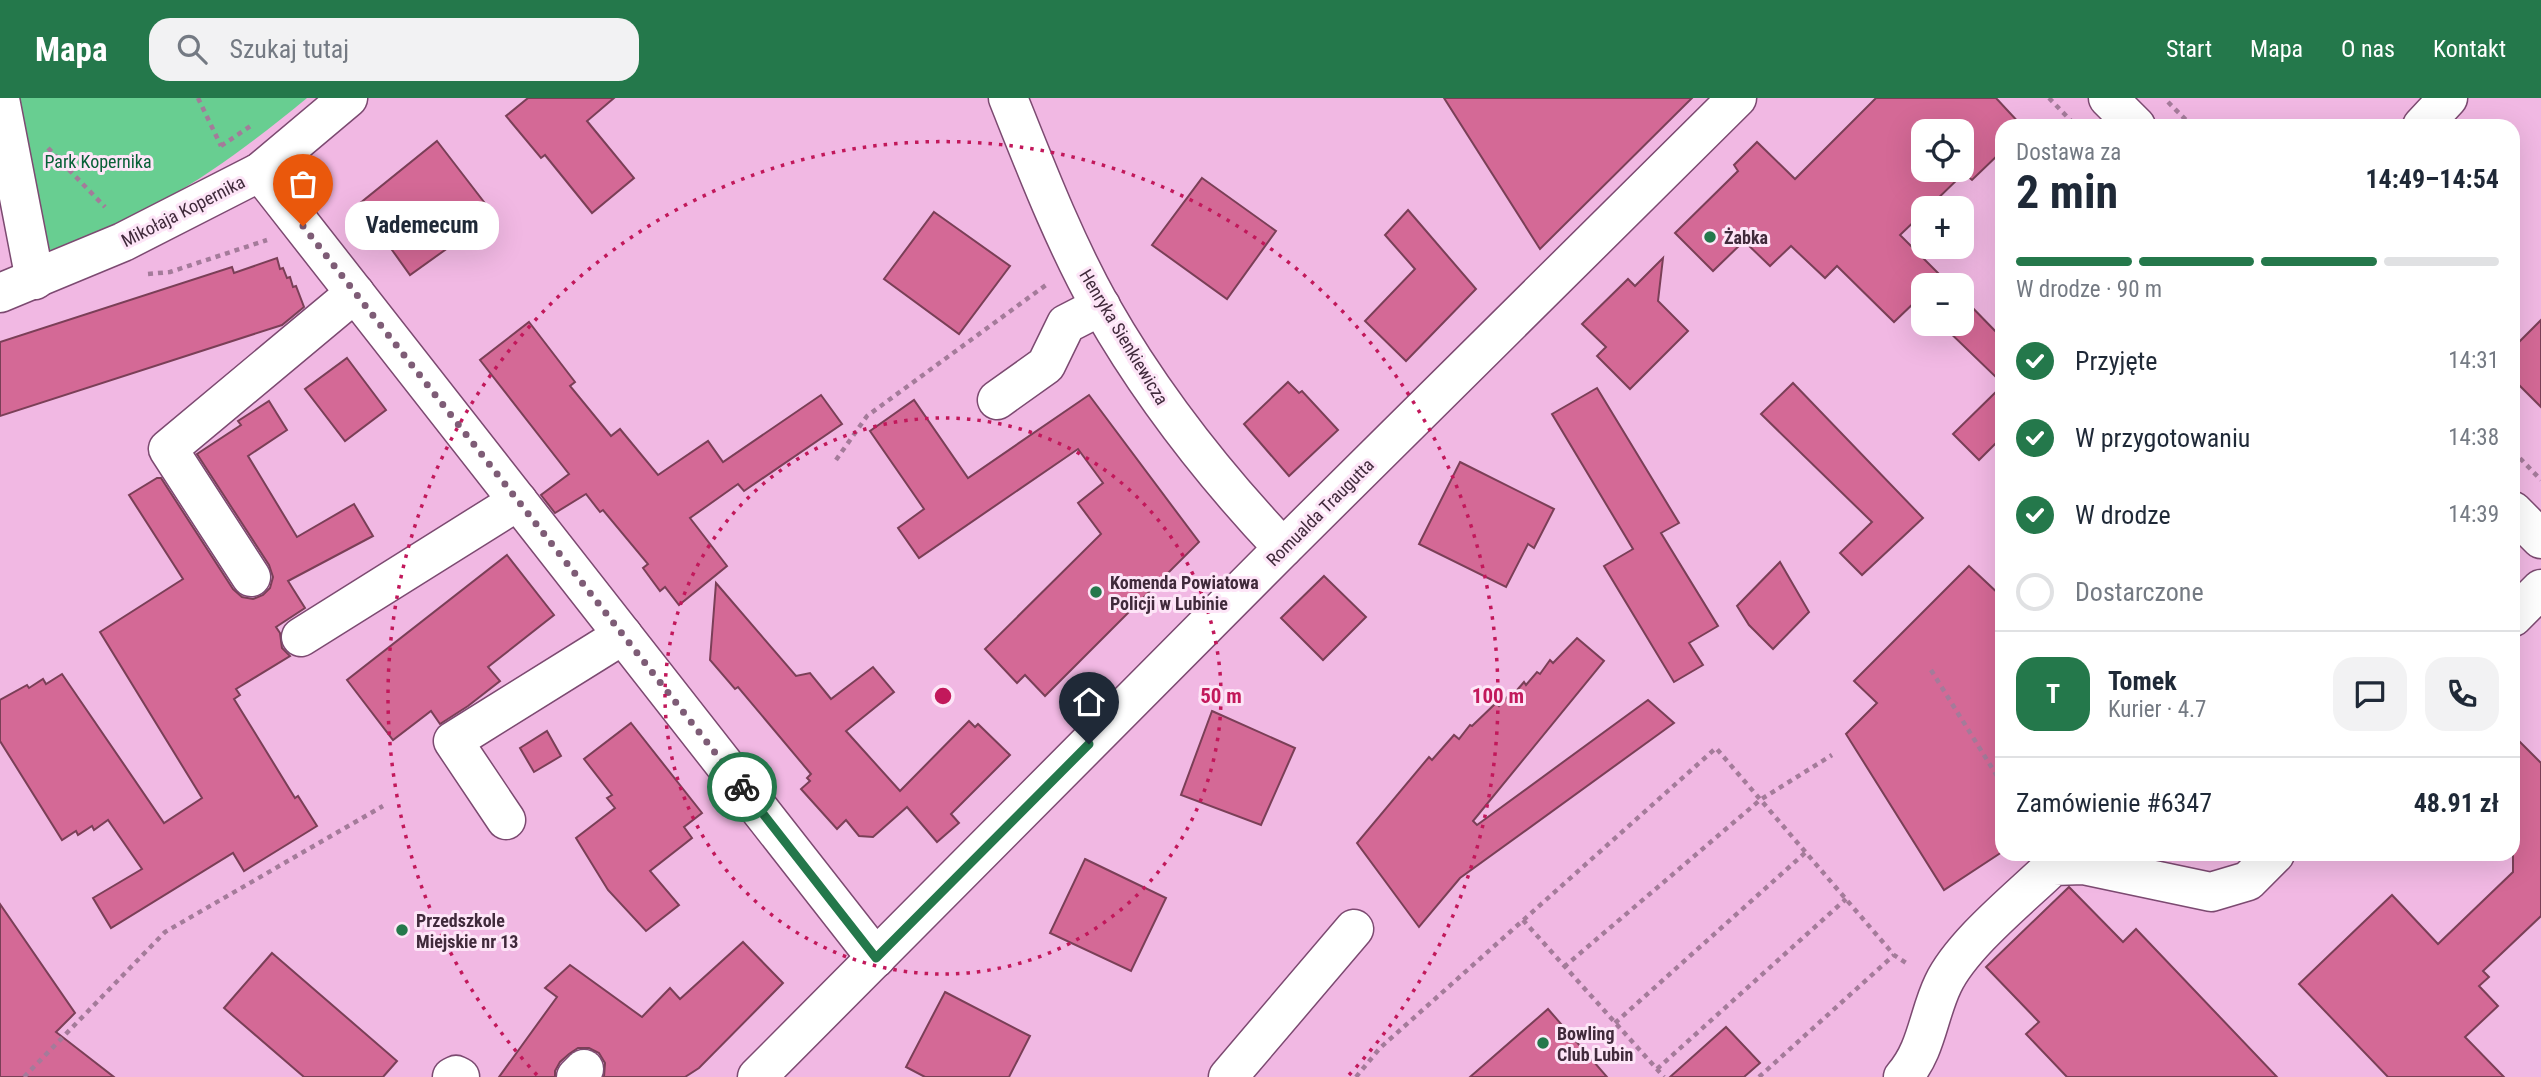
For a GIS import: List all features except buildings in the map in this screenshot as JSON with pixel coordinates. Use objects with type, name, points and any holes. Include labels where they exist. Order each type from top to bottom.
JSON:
[{"type":"street","name":"Mikołaja Kopernika","points":[[0,293],[135,237],[260,172],[348,98]]},
{"type":"street","name":"Henryka Sienkiewicza","points":[[1008,98],[1065,235],[1101,306],[1188,439],[1283,548]]},
{"type":"street","name":"Romualda Traugutta","points":[[757,1077],[1283,548],[1737,98]]},
{"type":"street","points":[[2108,98],[2129,119]]},
{"type":"street","points":[[2428,119],[2448,98]]},
{"type":"street","points":[[0,99],[35,280]]},
{"type":"street","points":[[260,172],[876,958]]},
{"type":"street","points":[[251,578],[168,449],[355,293]]},
{"type":"street","points":[[997,400],[1046,365],[1066,324],[1101,306]]},
{"type":"street","points":[[301,637],[518,501]]},
{"type":"street","points":[[2520,518],[2541,539]]},
{"type":"street","points":[[2520,610],[2541,589]]},
{"type":"street","points":[[506,820],[453,741],[623,635]]},
{"type":"street","points":[[1903,1077],[1921,1050],[1942,985],[1957,959],[2053,866],[2083,866],[2211,892],[2248,881],[2268,861]]},
{"type":"street","points":[[1228,1077],[1354,929]]},
{"type":"street","points":[[452,1077],[460,1077]]},
{"type":"path","points":[[198,98],[221,146]]},
{"type":"path","points":[[2049,98],[2069,119]]},
{"type":"path","points":[[2164,98],[2185,119]]},
{"type":"path","points":[[40,139],[111,214]]},
{"type":"path","points":[[836,460],[867,416],[1047,285]]},
{"type":"path","points":[[2520,459],[2541,480]]},
{"type":"path","points":[[1931,670],[1995,773]]},
{"type":"path","points":[[1356,1077],[1380,1048],[1716,748],[1894,955],[1942,985]]},
{"type":"path","points":[[1564,967],[1760,800],[1832,755]]},
{"type":"path","points":[[24,1077],[165,932],[383,806]]},
{"type":"path","points":[[1615,1023],[1806,852]]},
{"type":"path","points":[[1657,1069],[1846,899]]},
{"type":"path","points":[[1523,920],[1664,1077]]},
{"type":"path","points":[[1759,1077],[1894,955]]},
{"type":"green space","name":"Park Kopernika","points":[[15,98],[307,98],[238,152],[183,189],[121,222],[48,254]]},
{"type":"way so far","points":[[303,226],[742,787]]},
{"type":"place","name":"Vademecum","points":[[303,226]]},
{"type":"place","name":"Żabka","points":[[1710,237]]},
{"type":"place","name":"Komenda Powiatowa Policji w Lubinie","points":[[1096,592]]},
{"type":"place","name":"Przedszkole Miejskie nr 13","points":[[402,930]]},
{"type":"place","name":"Bowling Club Lubin","points":[[1543,1043]]},
{"type":"route","points":[[742,787],[876,958],[1089,744]]}]
